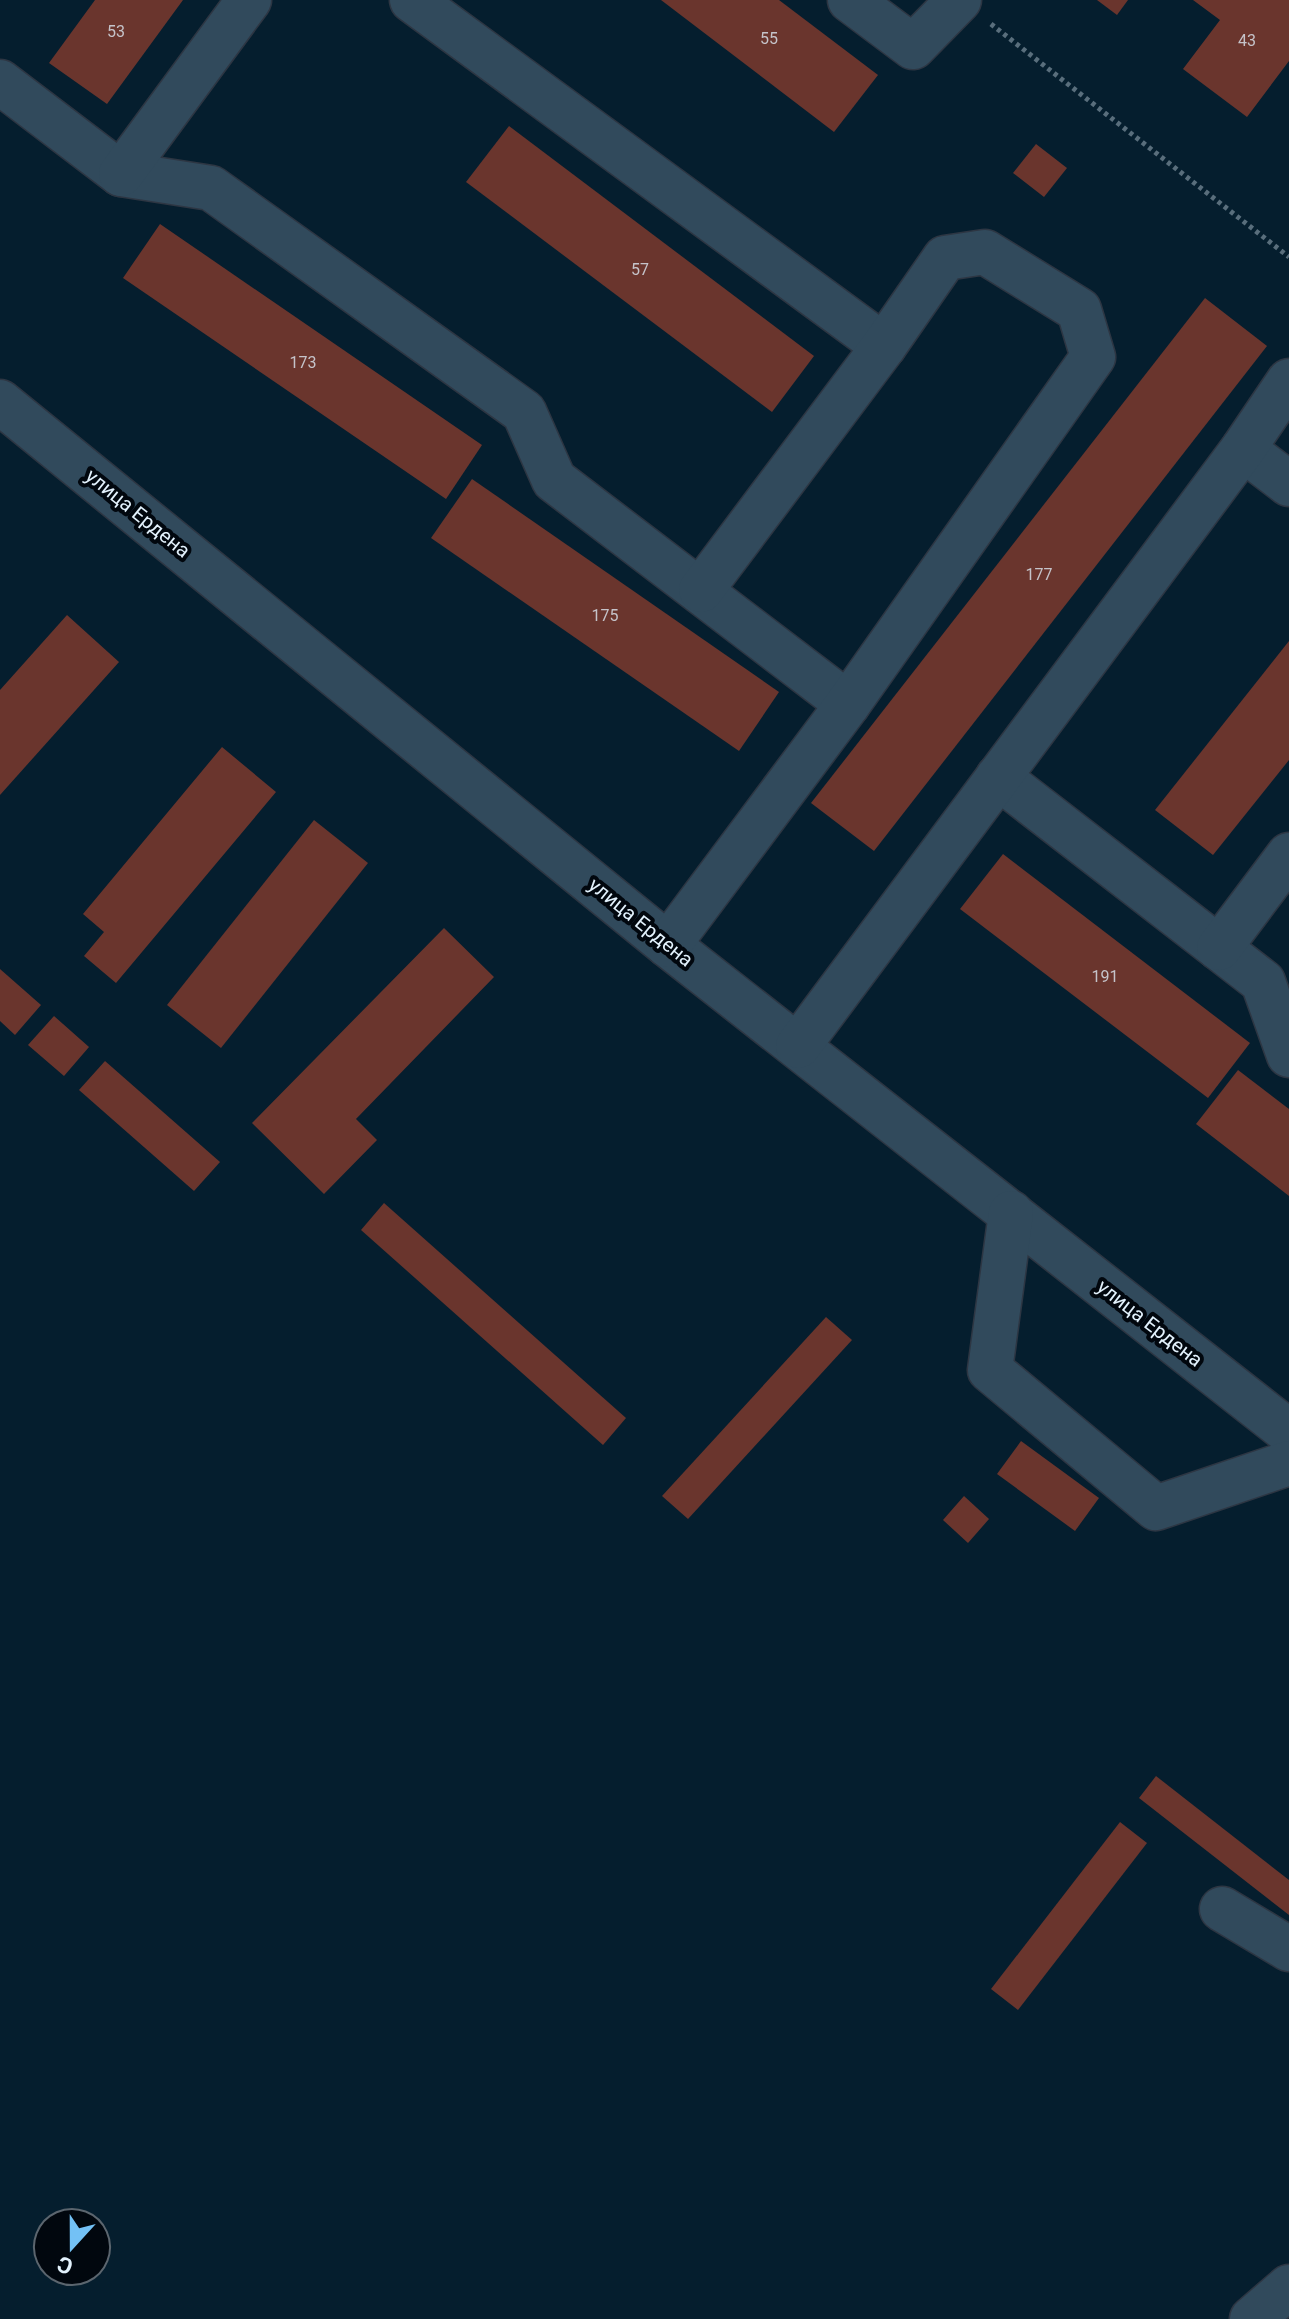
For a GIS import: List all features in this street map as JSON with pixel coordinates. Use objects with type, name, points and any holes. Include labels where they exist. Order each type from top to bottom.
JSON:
[{"type":"street","points":[[121,174],[249,0]]},
{"type":"street","points":[[412,0],[884,346]]},
{"type":"street","points":[[850,0],[913,47],[972,10]]},
{"type":"street","points":[[0,82],[121,174],[211,188],[524,412],[554,480],[848,704]]},
{"type":"street","points":[[668,945],[848,704],[1093,357],[1079,310],[985,252],[945,258],[884,346],[701,590]]},
{"type":"street","points":[[798,1046],[1243,449],[1289,381]]},
{"type":"street","name":"улица Ердена","points":[[0,402],[668,945],[1289,1432]]},
{"type":"street","points":[[1243,449],[1289,484]]},
{"type":"street","points":[[998,777],[1263,982],[1289,1055]]},
{"type":"street","points":[[1219,948],[1289,855]]},
{"type":"street","points":[[1011,1213],[990,1370],[1156,1508],[1289,1463]]},
{"type":"street","points":[[1222,1909],[1289,1949]]},
{"type":"street","points":[[1252,2319],[1289,2287]]},
{"type":"path","points":[[972,10],[1289,257]]},
{"type":"building","points":[[95,0],[183,0],[107,104],[49,63]]},
{"type":"building","points":[[661,0],[779,0],[878,75],[834,132]]},
{"type":"building","points":[[1097,0],[1128,0],[1117,15]]},
{"type":"building","points":[[1193,0],[1289,0],[1289,61],[1247,117],[1183,69],[1220,20]]},
{"type":"building","points":[[509,126],[814,356],[772,412],[466,182]]},
{"type":"building","points":[[1036,144],[1067,168],[1044,197],[1013,173]]},
{"type":"building","points":[[160,224],[482,445],[446,499],[123,278]]},
{"type":"building","points":[[1205,298],[1267,346],[874,851],[811,803]]},
{"type":"building","points":[[472,479],[779,692],[739,751],[431,538]]},
{"type":"building","points":[[67,615],[119,662],[0,795],[0,690]]},
{"type":"building","points":[[1289,641],[1289,760],[1213,855],[1155,810]]},
{"type":"building","points":[[222,747],[276,792],[116,983],[84,956],[104,932],[83,914]]},
{"type":"building","points":[[314,820],[368,863],[221,1048],[167,1005]]},
{"type":"building","points":[[1003,854],[1250,1043],[1208,1098],[960,909]]},
{"type":"building","points":[[444,928],[494,977],[356,1119],[377,1140],[324,1194],[252,1123]]},
{"type":"building","points":[[0,969],[41,1005],[15,1035],[0,1021]]},
{"type":"building","points":[[54,1016],[89,1047],[64,1076],[28,1045]]},
{"type":"building","points":[[105,1061],[220,1162],[194,1191],[79,1090]]},
{"type":"building","points":[[1238,1070],[1289,1109],[1289,1196],[1196,1124]]},
{"type":"building","points":[[384,1203],[626,1418],[603,1445],[361,1230]]},
{"type":"building","points":[[826,1317],[852,1340],[688,1519],[662,1496]]},
{"type":"building","points":[[1021,1441],[1099,1498],[1075,1531],[997,1474]]},
{"type":"building","points":[[964,1496],[989,1519],[968,1543],[943,1520]]},
{"type":"building","points":[[1156,1776],[1289,1880],[1289,1915],[1139,1798]]},
{"type":"building","points":[[1120,1822],[1147,1843],[1018,2010],[991,1989]]}]
